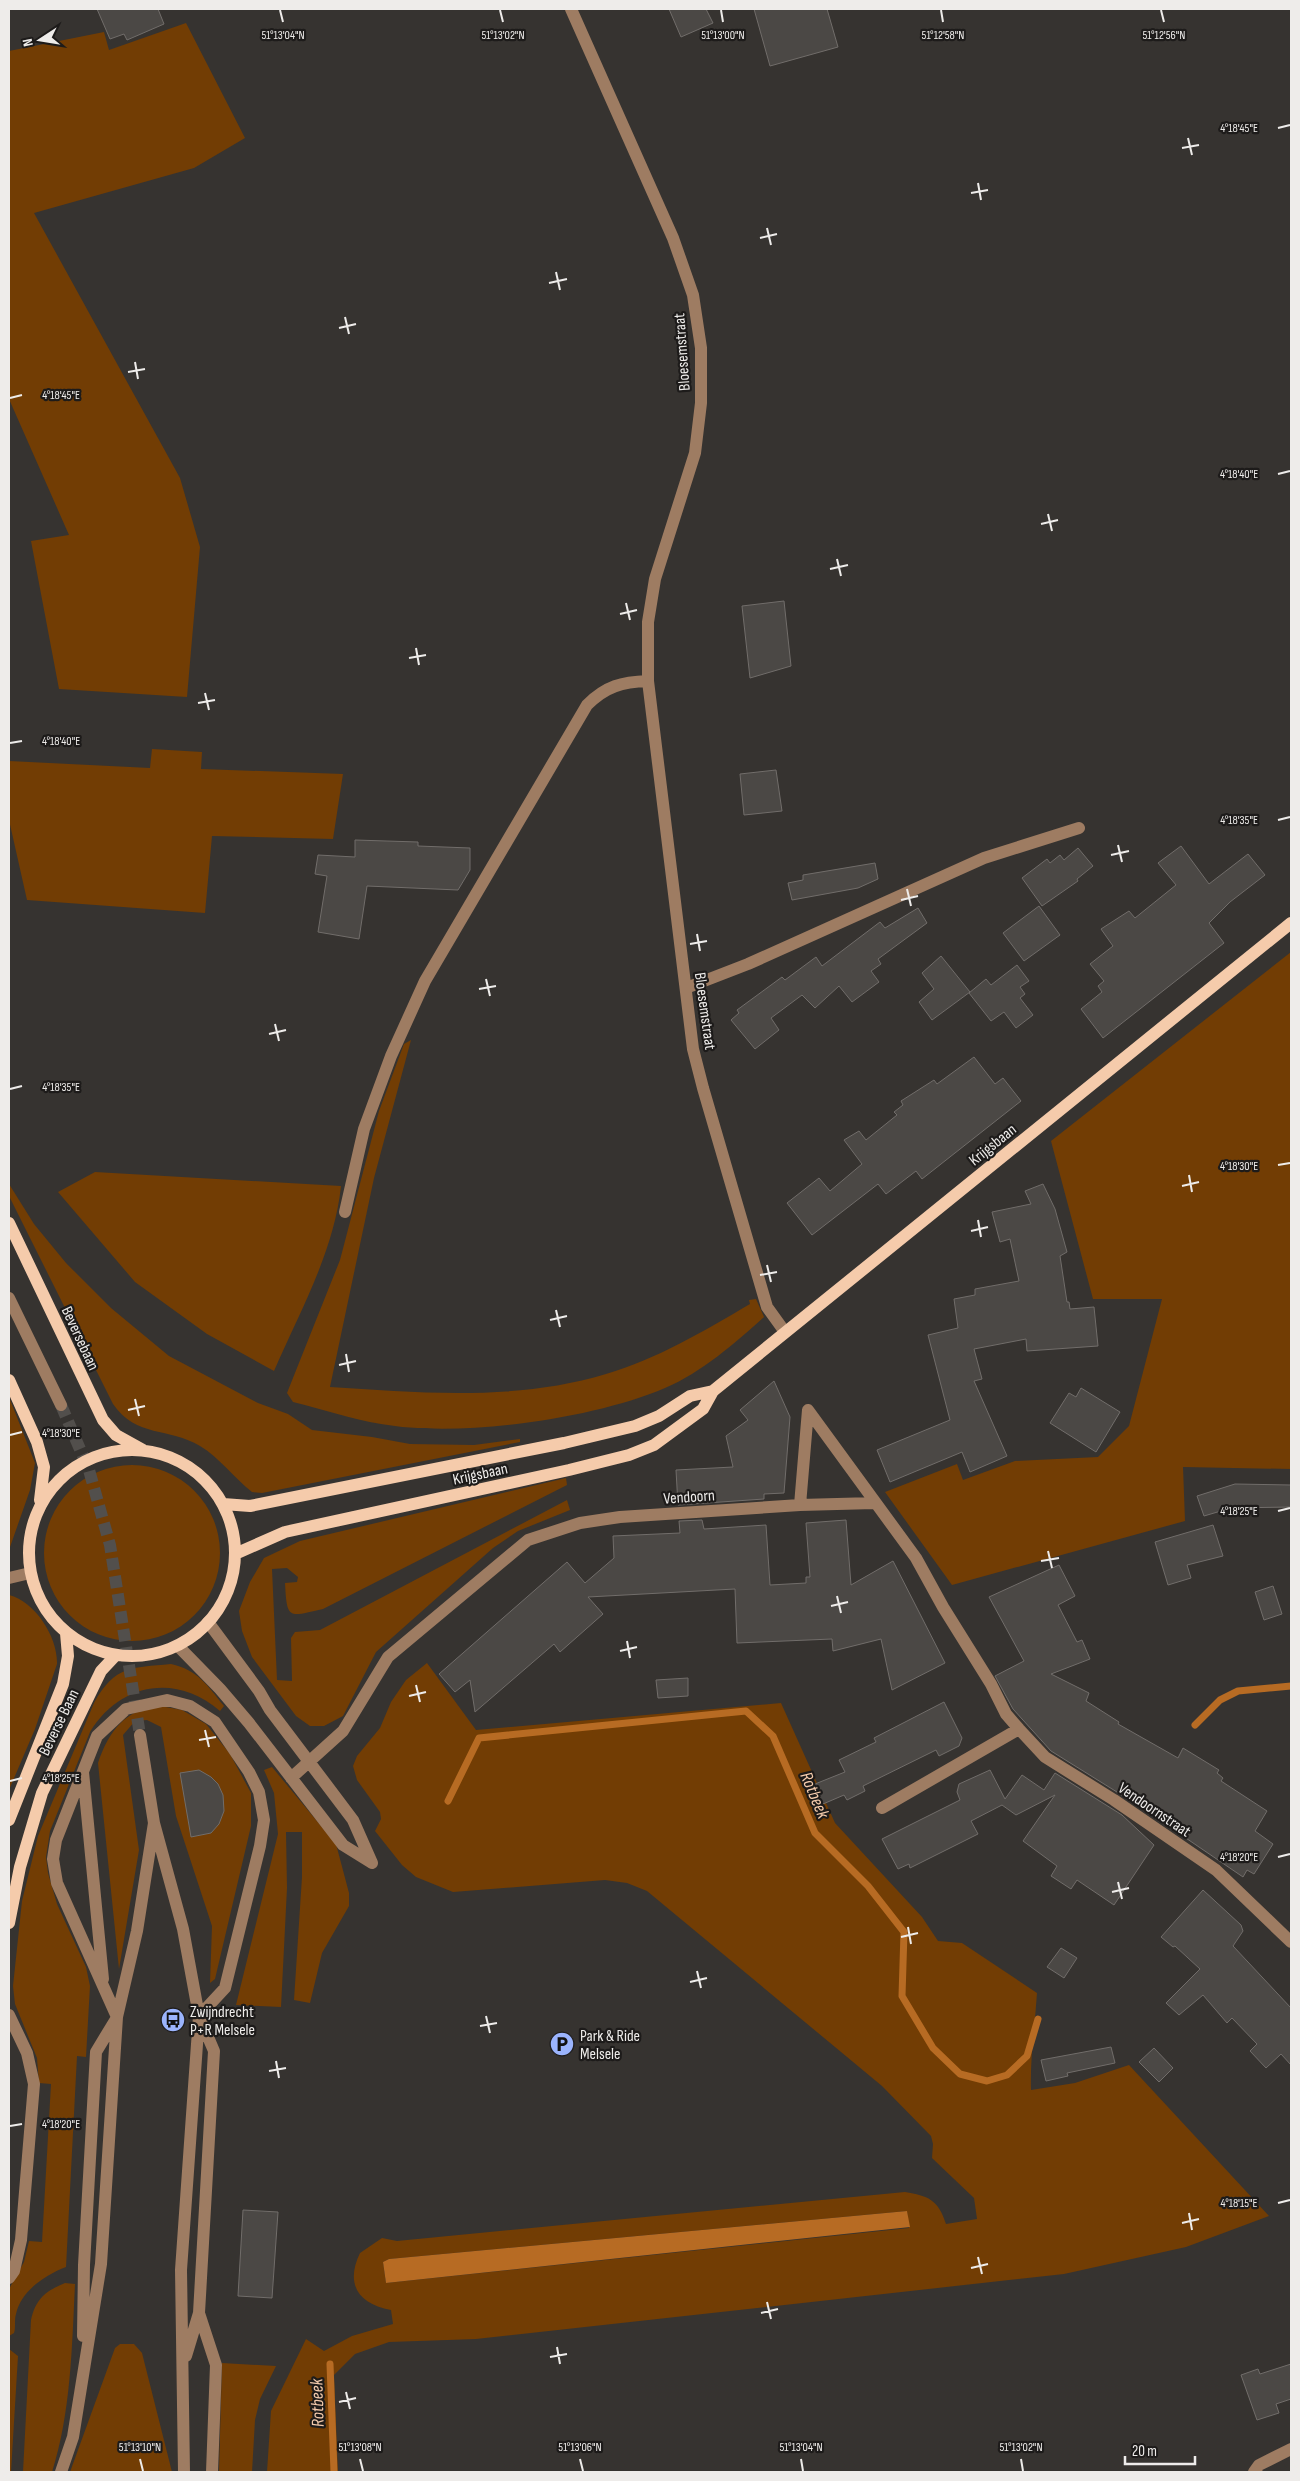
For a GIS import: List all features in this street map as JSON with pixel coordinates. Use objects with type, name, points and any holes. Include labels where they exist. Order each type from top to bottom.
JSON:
[{"type":"main road","name":"Krijgsbaan","points":[[235,1554],[285,1532],[560,1472],[629,1455],[654,1445],[703,1409],[713,1391],[1291,923]]},
{"type":"main road","name":"Beversebaan","points":[[9,1223],[103,1420],[116,1435],[143,1450]]},
{"type":"main road","points":[[9,1380],[38,1442],[44,1467],[39,1506],[29,1539],[30,1574],[43,1606],[66,1633],[81,1643],[116,1655],[147,1655],[178,1646],[194,1635],[208,1622],[226,1594],[232,1578],[235,1554],[232,1528],[223,1504],[202,1477],[175,1459],[143,1450],[112,1451],[83,1461],[57,1480],[39,1506]]},
{"type":"main road","name":"Krijgsbaan","points":[[223,1504],[250,1506],[564,1443],[635,1426],[659,1416],[690,1396],[713,1391]]},
{"type":"main road","name":"Beverse Baan","points":[[9,1820],[63,1684],[68,1656],[66,1633]]},
{"type":"main road","name":"Beverse Baan","points":[[9,1923],[20,1867],[42,1793],[101,1671],[116,1655]]},
{"type":"street","name":"Bloesemstraat","points":[[571,9],[673,238],[694,295],[701,348],[700,403],[695,453],[655,579],[648,622],[648,681],[694,1049],[703,1088],[767,1307],[785,1332]]},
{"type":"street","points":[[345,1212],[364,1129],[391,1056],[425,981],[587,705],[600,692],[626,682],[648,681]]},
{"type":"street","points":[[686,988],[748,964],[984,858],[1079,828]]},
{"type":"street","points":[[9,1298],[61,1405]]},
{"type":"street","points":[[800,1505],[808,1410],[874,1503]]},
{"type":"street","name":"Vendoorn","points":[[310,1763],[344,1731],[388,1657],[528,1540],[580,1523],[620,1517],[800,1505],[874,1503]]},
{"type":"street","name":"Vendoornstraat","points":[[874,1503],[916,1558],[943,1607],[991,1684],[1006,1714],[1045,1757],[1114,1800],[1216,1870],[1291,1942]]},
{"type":"street","points":[[9,1578],[30,1574]]},
{"type":"street","points":[[178,1646],[220,1689],[344,1845],[372,1863],[353,1820],[208,1622]]},
{"type":"street","points":[[117,2017],[57,1883],[54,1871],[56,1840],[83,1767],[97,1736],[126,1709],[167,1700],[190,1706],[215,1722],[249,1772],[259,1792],[264,1820],[260,1846],[225,1988],[199,2016],[181,2270],[184,2472]]},
{"type":"street","points":[[882,1808],[1019,1729]]},
{"type":"street","points":[[140,1735],[154,1823],[183,1929],[199,2016],[214,2051],[199,2313],[182,2367]]},
{"type":"street","points":[[291,1778],[310,1763]]},
{"type":"street","points":[[83,1767],[104,1991]]},
{"type":"street","points":[[61,2472],[73,2437],[101,2264],[117,2017],[137,1931],[154,1823]]},
{"type":"street","points":[[9,2015],[27,2053],[34,2084],[21,2240],[14,2271],[9,2278]]},
{"type":"street","points":[[83,2378],[84,2265],[96,2052],[117,2017]]},
{"type":"street","points":[[199,2313],[216,2365],[212,2472]]},
{"type":"street","points":[[1254,2472],[1259,2465],[1291,2449]]},
{"type":"shaded area","points":[[186,23],[245,138],[194,168],[34,213],[180,478],[200,547],[187,697],[59,689],[31,541],[69,535],[9,399],[9,51],[104,32],[109,50]]},
{"type":"shaded area","points":[[152,749],[202,752],[201,769],[343,774],[333,839],[212,836],[205,913],[27,900],[9,820],[9,761],[150,768]]},
{"type":"shaded area","points":[[1291,952],[1291,1469],[1183,1467],[1185,1521],[952,1585],[885,1492],[957,1464],[963,1480],[1015,1461],[1098,1457],[1129,1426],[1162,1299],[1093,1299],[1051,1141]]},
{"type":"shaded area","points":[[411,1040],[374,1178],[330,1387],[434,1393],[469,1393],[504,1392],[572,1383],[644,1361],[680,1344],[750,1304],[749,1300],[756,1299],[764,1317],[717,1357],[678,1382],[635,1399],[564,1417],[486,1427],[413,1428],[370,1422],[293,1402],[287,1393],[340,1260],[379,1111],[404,1044]]},
{"type":"shaded area","points":[[95,1172],[341,1186],[337,1210],[324,1258],[274,1371],[207,1334],[135,1282],[58,1192]]},
{"type":"shaded area","points":[[9,1184],[34,1224],[66,1263],[111,1308],[169,1356],[258,1403],[288,1414],[312,1430],[372,1437],[410,1444],[474,1445],[520,1439],[520,1442],[262,1493],[252,1492],[214,1456],[200,1446],[177,1436],[142,1427],[122,1415],[113,1404],[9,1196]]},
{"type":"shaded area","points":[[9,1397],[35,1463],[30,1490],[9,1550]]},
{"type":"shaded area","points":[[123,1465],[141,1465],[173,1475],[188,1485],[200,1497],[210,1512],[216,1527],[220,1553],[216,1579],[210,1594],[200,1609],[188,1621],[173,1631],[158,1637],[141,1641],[123,1641],[91,1631],[76,1621],[64,1609],[54,1594],[48,1579],[44,1562],[44,1544],[54,1512],[64,1497],[76,1485],[91,1475],[106,1469]]},
{"type":"shaded area","points":[[566,1478],[567,1485],[323,1609],[303,1614],[292,1613],[287,1604],[285,1583],[297,1582],[298,1577],[287,1568],[272,1569],[277,1680],[292,1681],[291,1638],[295,1632],[320,1630],[567,1500],[570,1510],[518,1531],[493,1548],[376,1652],[343,1716],[324,1726],[310,1726],[296,1716],[252,1657],[242,1631],[239,1611],[250,1582],[264,1558],[300,1541]]},
{"type":"shaded area","points":[[9,1595],[28,1605],[44,1622],[54,1643],[57,1664],[35,1729],[9,1790]]},
{"type":"shaded area","points":[[427,1663],[476,1730],[781,1703],[835,1823],[922,1917],[938,1941],[962,1943],[1037,1993],[1031,2090],[1075,2083],[1129,2065],[1269,2216],[1186,2247],[1064,2274],[476,2339],[389,2342],[355,2354],[334,2375],[338,2472],[267,2472],[271,2411],[306,2339],[324,2351],[352,2336],[393,2324],[391,2310],[370,2303],[363,2298],[355,2283],[354,2274],[360,2253],[382,2238],[397,2241],[905,2192],[920,2195],[931,2200],[936,2204],[946,2224],[977,2219],[974,2198],[932,2158],[933,2144],[931,2136],[882,2086],[647,1891],[627,1883],[605,1880],[453,1892],[416,1877],[402,1865],[375,1831],[381,1819],[380,1812],[357,1780],[353,1766],[357,1756],[380,1728],[391,1702],[406,1680]],"holes":[[[907,2211],[909,2228],[386,2283],[383,2262],[389,2259]]]},
{"type":"shaded area","points":[[171,1664],[195,1674],[207,1685],[224,1706],[220,1711],[203,1699],[185,1691],[167,1688],[150,1689],[133,1694],[117,1703],[102,1715],[90,1732],[50,1831],[46,1857],[48,1873],[57,1904],[86,1967],[90,1986],[86,2057],[77,2056],[66,2267],[42,2279],[28,2291],[15,2317],[14,2333],[9,2336],[9,2289],[24,2262],[29,2241],[42,2242],[51,2084],[39,2083],[37,2058],[15,2004],[13,1986],[22,1901],[38,1836],[94,1703],[109,1681],[117,1675],[135,1668]]},
{"type":"shaded area","points":[[160,1706],[182,1710],[206,1724],[230,1754],[251,1793],[251,1826],[215,1979],[210,1983],[212,1926],[176,1816],[161,1727],[147,1720],[135,1721],[123,1735],[139,1850],[119,1969],[98,1763],[107,1741],[120,1724],[137,1712]]},
{"type":"shaded area","points":[[272,1767],[336,1844],[349,1893],[349,1906],[322,1953],[310,2003],[294,2000],[302,1877],[302,1832],[286,1832],[287,1888],[281,2007],[236,2005],[278,1834],[274,1793],[264,1770]]},
{"type":"shaded area","points":[[907,2211],[910,2227],[386,2283],[383,2262],[389,2259]]},
{"type":"shaded area","points":[[65,2283],[75,2284],[70,2379],[58,2450],[52,2472],[23,2472],[31,2320],[36,2306],[43,2296]]},
{"type":"shaded area","points":[[120,2344],[134,2344],[142,2353],[172,2472],[70,2472],[115,2348]]},
{"type":"shaded area","points":[[9,2349],[18,2356],[11,2472],[9,2472]]},
{"type":"shaded area","points":[[222,2363],[276,2366],[260,2399],[255,2420],[252,2472],[219,2472]]},
{"type":"building","points":[[97,9],[158,9],[164,24],[127,40],[124,34],[110,39]]},
{"type":"building","points":[[669,9],[706,9],[713,23],[681,37]]},
{"type":"building","points":[[754,9],[827,9],[838,47],[770,66]]},
{"type":"building","points":[[784,601],[791,666],[750,678],[742,606]]},
{"type":"building","points":[[776,770],[782,811],[744,815],[740,774]]},
{"type":"building","points":[[355,840],[418,842],[418,846],[470,848],[470,870],[458,890],[367,886],[359,939],[318,932],[327,876],[315,874],[318,855],[355,857]]},
{"type":"building","points":[[1181,846],[1209,884],[1248,854],[1265,875],[1230,902],[1209,923],[1224,943],[1103,1038],[1081,1009],[1102,992],[1098,986],[1104,981],[1090,964],[1113,946],[1101,929],[1129,911],[1135,918],[1176,885],[1158,863]]},
{"type":"building","points":[[1078,848],[1093,866],[1077,879],[1078,881],[1042,906],[1022,878],[1047,859],[1050,863],[1060,855],[1064,860]]},
{"type":"building","points":[[875,863],[878,879],[858,888],[792,900],[788,883],[803,880],[803,875]]},
{"type":"building","points":[[1039,906],[1060,935],[1024,961],[1003,933]]},
{"type":"building","points":[[918,908],[927,923],[878,959],[881,964],[871,971],[879,982],[852,1002],[839,986],[815,1008],[802,995],[771,1018],[779,1030],[755,1049],[731,1020],[739,1013],[737,1010],[782,977],[785,980],[816,957],[822,966],[880,922],[885,928]]},
{"type":"building","points":[[941,956],[970,992],[932,1020],[919,1002],[934,989],[922,973]]},
{"type":"building","points":[[1017,965],[1029,981],[1020,987],[1025,994],[1020,998],[1033,1015],[1016,1028],[1004,1012],[991,1021],[969,993],[986,979],[991,985]]},
{"type":"building","points":[[974,1057],[995,1084],[1003,1078],[1021,1101],[922,1179],[916,1171],[886,1194],[878,1184],[812,1235],[787,1203],[819,1178],[830,1191],[862,1164],[844,1140],[859,1131],[866,1140],[897,1115],[894,1112],[903,1105],[901,1101],[934,1080],[937,1084]]},
{"type":"building","points":[[1043,1184],[1055,1209],[1067,1252],[1060,1256],[1067,1302],[1069,1302],[1070,1309],[1094,1307],[1098,1346],[1027,1351],[1026,1339],[974,1349],[982,1379],[974,1381],[1007,1456],[970,1472],[962,1452],[890,1482],[877,1450],[950,1420],[928,1335],[958,1328],[954,1299],[975,1295],[975,1289],[1019,1281],[1010,1239],[1000,1242],[992,1212],[1031,1204],[1025,1191]]},
{"type":"building","points":[[774,1381],[790,1417],[784,1493],[764,1494],[764,1499],[678,1505],[676,1470],[733,1467],[726,1436],[748,1420],[740,1410]]},
{"type":"building","points":[[1081,1388],[1120,1412],[1096,1452],[1050,1423],[1069,1393],[1076,1397]]},
{"type":"building","points":[[1235,1484],[1291,1485],[1291,1507],[1231,1508],[1204,1516],[1197,1496]]},
{"type":"building","points":[[702,1520],[704,1529],[766,1525],[770,1585],[806,1583],[806,1577],[810,1577],[806,1523],[846,1520],[851,1585],[893,1561],[945,1663],[892,1690],[881,1639],[833,1651],[832,1639],[737,1643],[735,1589],[588,1597],[603,1614],[560,1652],[554,1644],[475,1712],[470,1680],[455,1692],[439,1674],[567,1562],[585,1583],[614,1558],[613,1536],[680,1533],[679,1521]]},
{"type":"building","points":[[1213,1525],[1223,1556],[1187,1565],[1191,1578],[1168,1585],[1155,1542]]},
{"type":"building","points":[[1059,1565],[1075,1596],[1058,1605],[1077,1642],[1082,1640],[1090,1659],[1051,1674],[1089,1693],[1086,1701],[1119,1722],[1118,1724],[1178,1758],[1183,1748],[1219,1770],[1217,1773],[1223,1778],[1221,1781],[1267,1811],[1255,1831],[1273,1844],[1254,1874],[1247,1870],[1243,1877],[1133,1802],[1051,1751],[1013,1709],[995,1676],[1024,1661],[989,1597]]},
{"type":"building","points":[[1273,1586],[1282,1614],[1264,1620],[1255,1592]]},
{"type":"building","points":[[688,1678],[688,1696],[658,1698],[656,1680]]},
{"type":"building","points":[[944,1702],[962,1738],[959,1746],[939,1756],[936,1750],[863,1786],[865,1791],[847,1800],[844,1795],[823,1804],[815,1784],[845,1772],[839,1760],[876,1742],[874,1738]]},
{"type":"building","points":[[199,1770],[218,1784],[223,1795],[224,1811],[219,1824],[211,1833],[191,1837],[180,1773]]},
{"type":"building","points":[[990,1770],[1005,1799],[1022,1775],[1044,1790],[1055,1773],[1122,1815],[1154,1845],[1114,1905],[1077,1880],[1071,1889],[1051,1876],[1057,1866],[1023,1841],[1055,1795],[1016,1815],[1002,1805],[971,1821],[978,1834],[910,1868],[909,1864],[898,1869],[882,1839],[960,1800],[957,1792],[959,1784]]},
{"type":"building","points":[[1203,1890],[1241,1925],[1243,1931],[1233,1946],[1291,2008],[1291,2065],[1281,2054],[1266,2068],[1250,2051],[1257,2044],[1232,2018],[1227,2023],[1203,1995],[1179,2015],[1166,2003],[1200,1969],[1175,1946],[1173,1947],[1161,1937]]},
{"type":"building","points":[[1061,1948],[1077,1958],[1064,1978],[1047,1967]]},
{"type":"building","points":[[1111,2047],[1115,2063],[1067,2073],[1068,2076],[1046,2081],[1041,2060]]},
{"type":"building","points":[[1154,2048],[1173,2068],[1159,2082],[1139,2062]]},
{"type":"building","points":[[243,2210],[278,2212],[272,2298],[238,2296]]},
{"type":"building","points":[[1291,2364],[1291,2399],[1276,2404],[1279,2413],[1257,2420],[1241,2375],[1258,2369],[1260,2374]]},
{"type":"waterway","name":"Rotbeek","points":[[1195,1725],[1220,1700],[1238,1691],[1291,1686]]},
{"type":"waterway","name":"Rotbeek","points":[[448,1801],[479,1738],[746,1711],[773,1736],[815,1833],[868,1886],[904,1932],[902,1996],[933,2048],[960,2074],[987,2081],[1007,2075],[1027,2056],[1038,2019]]},
{"type":"waterway","name":"Rotbeek","points":[[330,2364],[334,2472]]},
{"type":"tunnel","points":[[61,1405],[89,1470],[110,1545],[140,1735]]},
{"type":"place","name":"Zwijndrecht P+R Melsele","points":[[173,2020]]},
{"type":"place","name":"Park & Ride Melsele","points":[[562,2044]]}]
